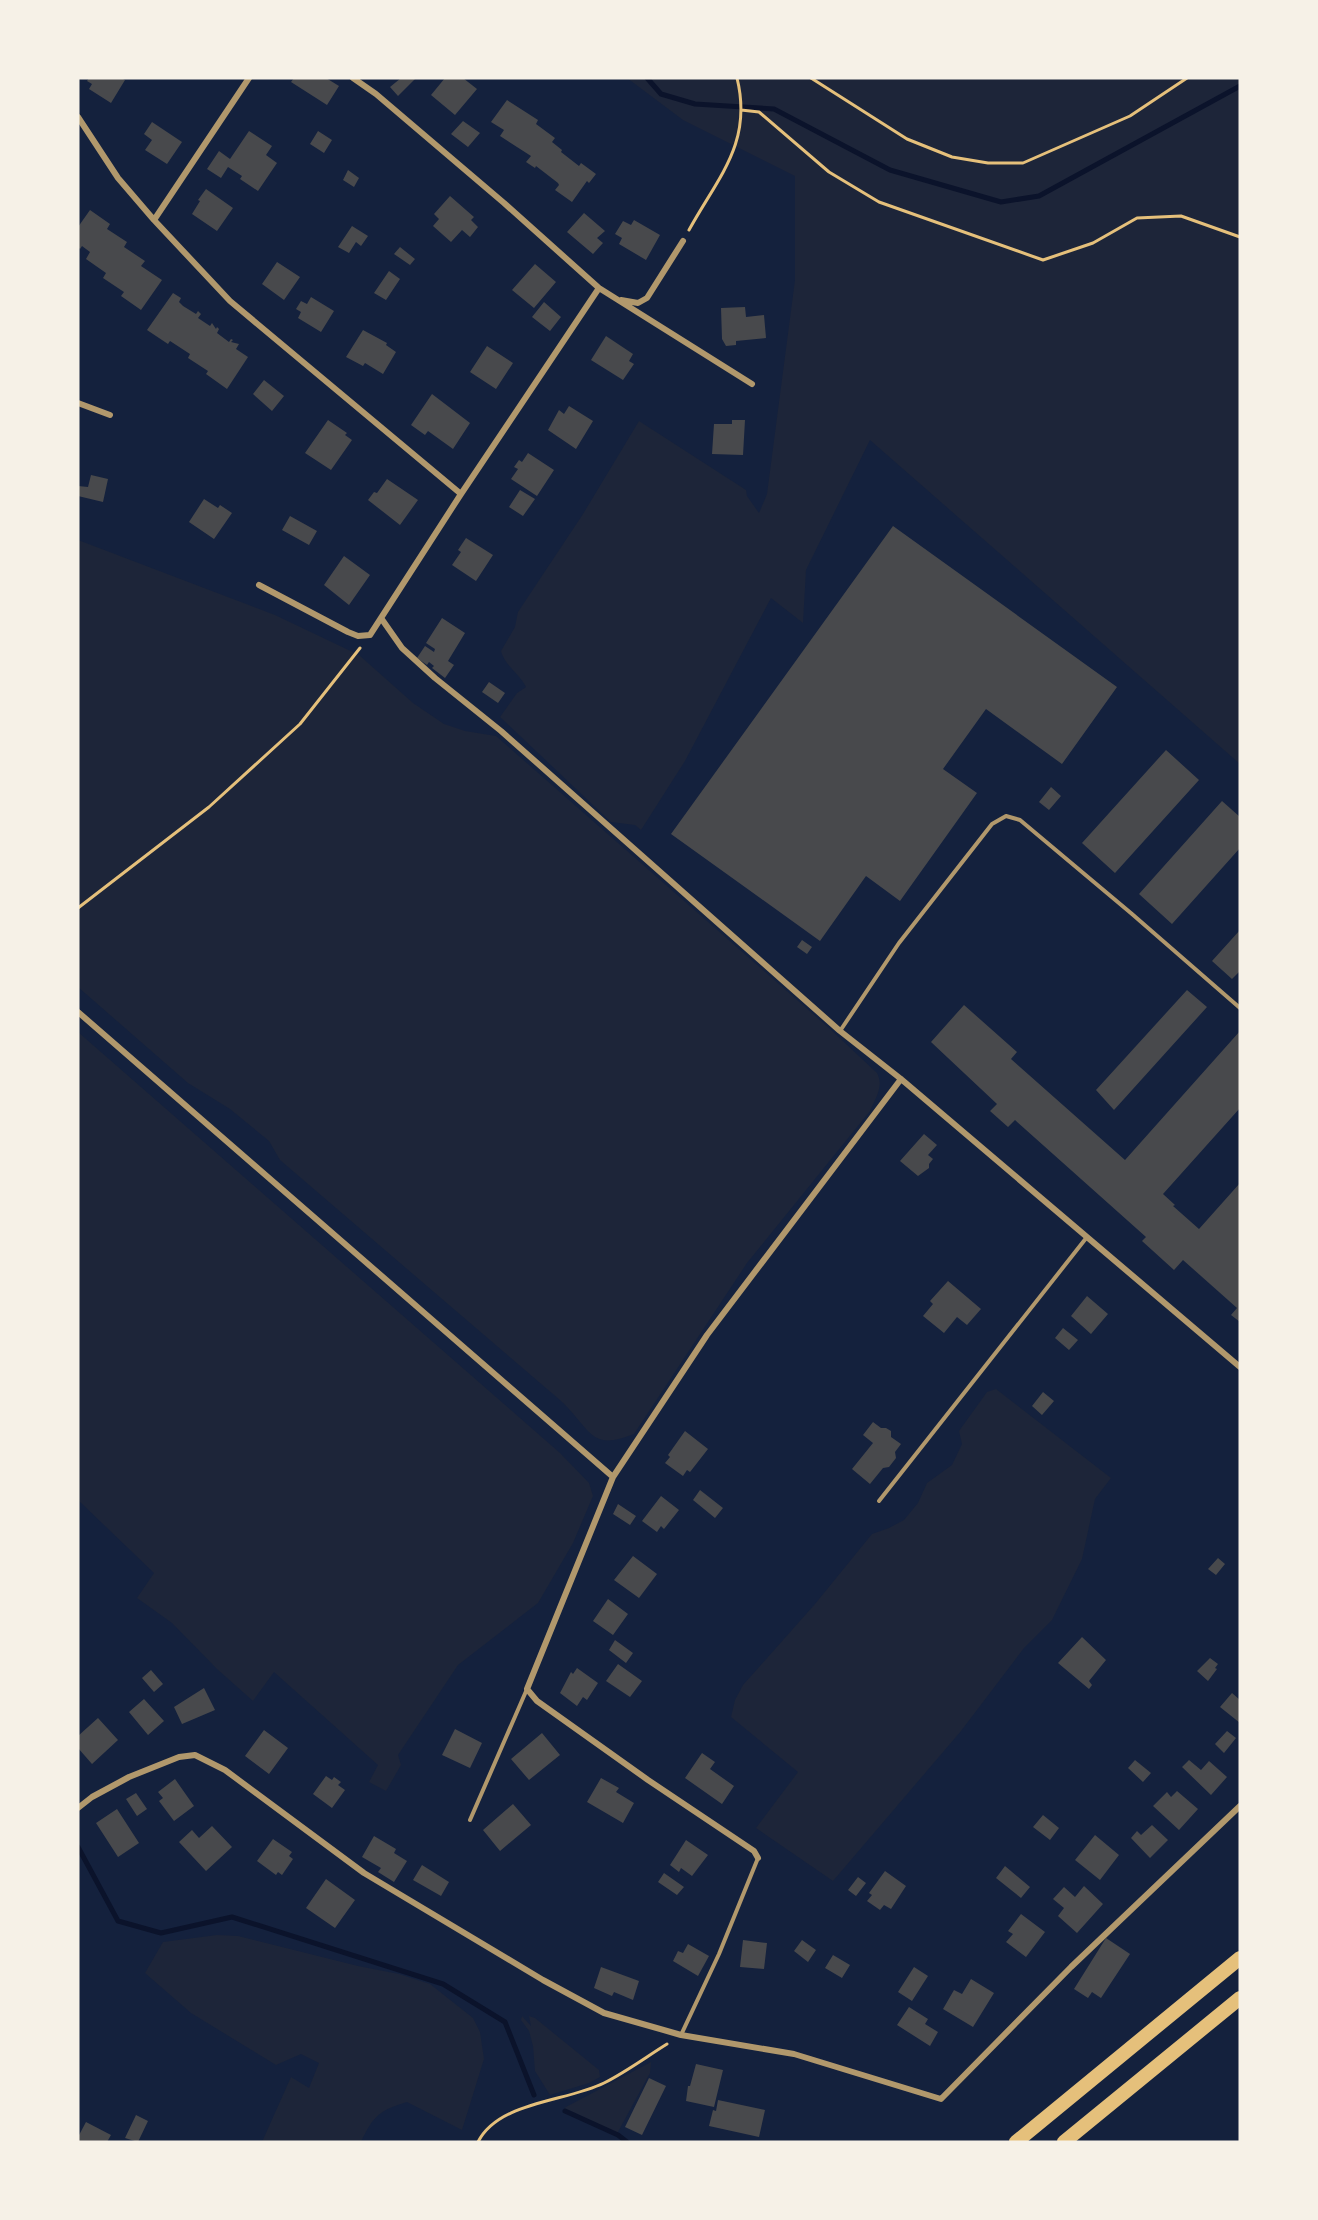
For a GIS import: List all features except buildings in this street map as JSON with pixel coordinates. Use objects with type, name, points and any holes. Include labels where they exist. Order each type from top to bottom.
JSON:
[{"type":"highway","points":[[1016,2142],[1240,1959]]},
{"type":"highway","points":[[1064,2142],[1240,1998]]},
{"type":"street","points":[[154,220],[249,78]]},
{"type":"street","points":[[353,78],[376,94],[504,203],[598,288],[752,384]]},
{"type":"street","points":[[78,117],[118,178],[230,301],[460,494]]},
{"type":"street","points":[[617,300],[638,303],[647,298],[683,241]]},
{"type":"street","points":[[259,585],[348,632],[358,636],[370,635],[460,494],[598,288]]},
{"type":"street","points":[[78,403],[110,415]]},
{"type":"street","points":[[381,618],[402,648],[435,678],[501,731],[840,1031],[901,1079],[1240,1367]]},
{"type":"street","points":[[78,1012],[613,1477]]},
{"type":"street","points":[[758,1858],[754,1851],[648,1780],[537,1701],[527,1689],[613,1477],[707,1335],[901,1079]]},
{"type":"street","points":[[78,1808],[92,1797],[129,1777],[179,1757],[195,1755],[225,1770],[364,1873],[543,1980],[604,2013],[681,2035],[794,2054],[941,2099],[1071,1967],[1240,1806]]},
{"type":"lane","points":[[840,1031],[906,934],[992,824],[1006,816],[1020,820],[1240,1008]]},
{"type":"lane","points":[[879,1501],[1087,1237]]},
{"type":"lane","points":[[470,1820],[527,1689]]},
{"type":"lane","points":[[681,2035],[719,1954],[758,1858]]},
{"type":"path","points":[[683,241],[733,156],[740,131],[742,98],[737,78]]},
{"type":"path","points":[[811,78],[907,139],[952,157],[988,163],[1023,163],[1130,116],[1187,78]]},
{"type":"path","points":[[741,110],[759,112],[829,172],[879,202],[1043,260],[1093,243],[1137,218],[1181,216],[1240,237]]},
{"type":"path","points":[[78,908],[209,807],[300,724],[370,635]]},
{"type":"path","points":[[478,2142],[483,2131],[506,2115],[603,2083],[681,2035]]},
{"type":"shaded area","points":[[627,78],[1240,78],[1240,764],[870,440],[806,570],[803,623],[771,598],[685,761],[641,830],[635,825],[611,822],[500,717],[517,693],[526,687],[501,651],[515,627],[518,612],[583,514],[639,421],[746,490],[747,496],[759,513],[767,494],[795,280],[795,176],[683,120]]},
{"type":"shaded area","points":[[78,540],[275,615],[359,655],[413,703],[444,724],[465,731],[496,736],[829,1028],[877,1073],[880,1083],[877,1097],[870,1111],[747,1263],[634,1434],[610,1440],[595,1437],[566,1405],[280,1160],[269,1141],[230,1109],[188,1083],[78,987]]},
{"type":"shaded area","points":[[78,1032],[560,1453],[589,1483],[593,1496],[573,1543],[538,1603],[458,1665],[398,1755],[401,1765],[386,1791],[369,1782],[378,1765],[274,1672],[253,1701],[217,1669],[172,1623],[137,1598],[154,1573],[78,1500]]},
{"type":"shaded area","points":[[996,1389],[1111,1478],[1095,1499],[1082,1559],[1052,1620],[1024,1648],[961,1731],[833,1881],[756,1828],[798,1772],[731,1717],[735,1700],[743,1685],[815,1604],[872,1534],[904,1520],[918,1503],[927,1483],[952,1465],[962,1444],[959,1431],[987,1392]]},
{"type":"shaded area","points":[[217,1935],[238,1936],[399,1974],[430,1984],[473,2018],[480,2032],[484,2059],[462,2130],[407,2102],[378,2115],[361,2142],[262,2142],[291,2077],[309,2088],[319,2063],[301,2054],[276,2065],[191,2013],[145,1973],[163,1942]]},
{"type":"shaded area","points":[[522,2016],[531,2026],[529,2016],[535,2018],[599,2070],[600,2077],[589,2083],[550,2095],[535,2071],[533,2046],[529,2031],[521,2020]]},
{"type":"shaded area","points":[[651,2062],[650,2073],[618,2132],[564,2108]]},
{"type":"waterway","points":[[647,78],[661,94],[695,104],[774,109],[890,170],[1001,202],[1039,196],[1240,86]]},
{"type":"waterway","points":[[78,1847],[118,1921],[161,1933],[232,1917],[443,1984],[505,2022],[534,2095]]},
{"type":"waterway","points":[[565,2111],[618,2135],[627,2142]]}]
